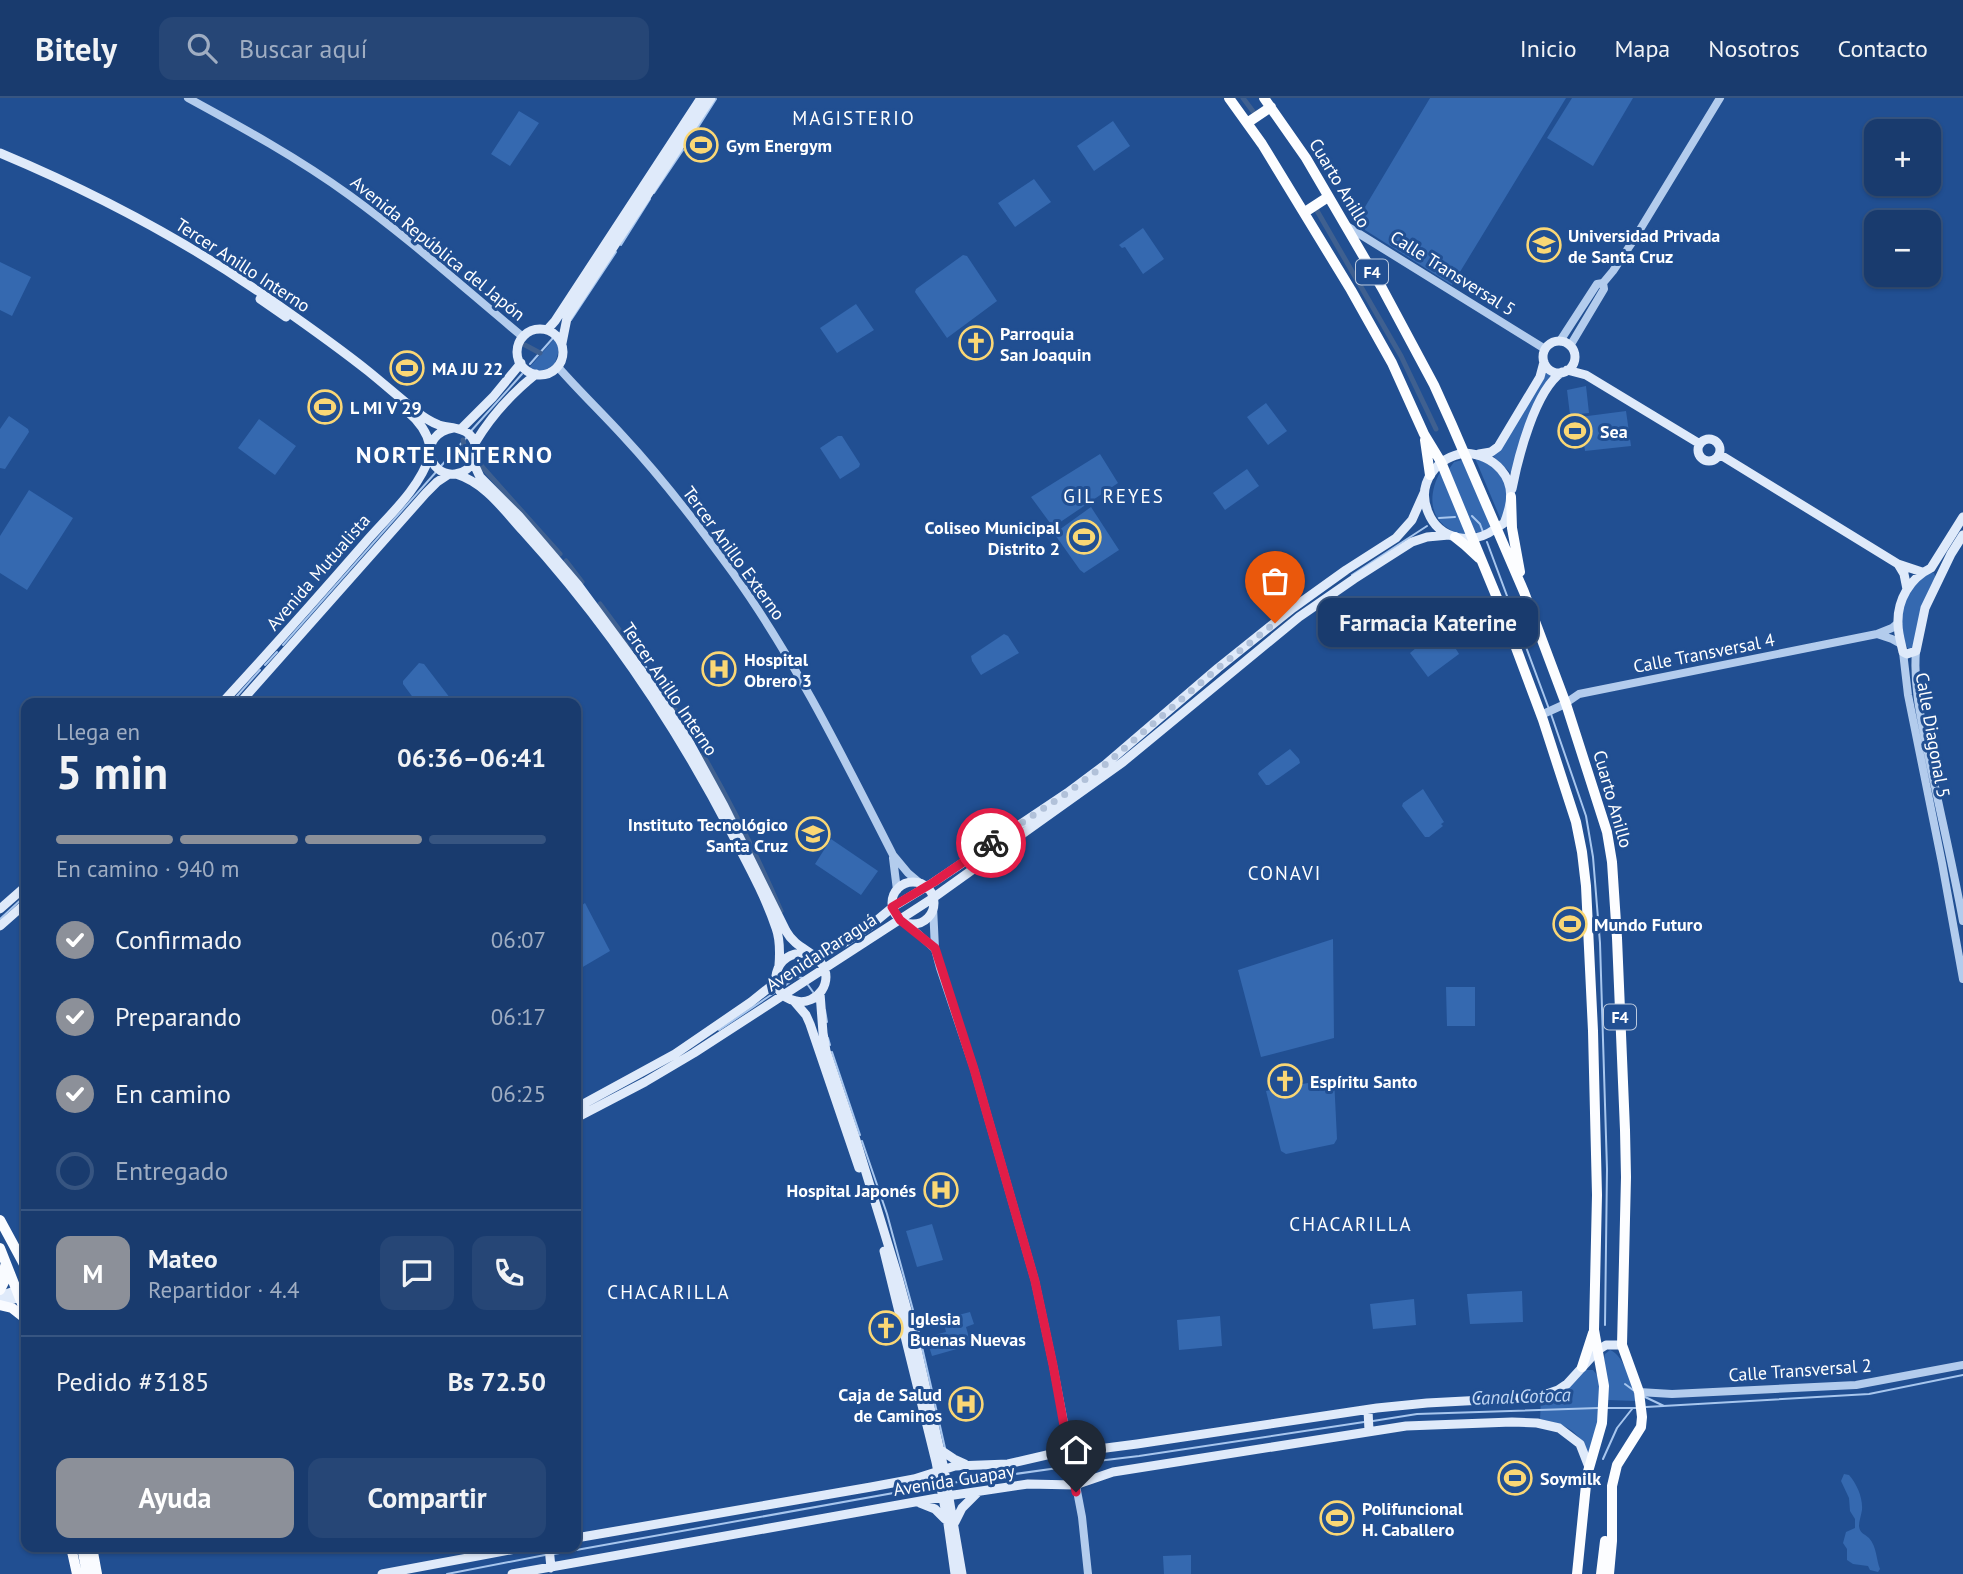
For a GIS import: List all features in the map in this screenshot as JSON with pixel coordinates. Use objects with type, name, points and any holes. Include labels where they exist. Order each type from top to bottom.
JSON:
[{"type":"highway","name":"Cuarto Anillo","points":[[1229,98],[1260,112],[1306,158],[1316,205],[1344,224],[1471,453],[1497,528],[1524,592],[1553,709],[1582,852],[1586,886],[1597,1195],[1594,1330],[1604,1386],[1599,1437],[1589,1467],[1577,1574]]},
{"type":"highway","name":"Cuarto Anillo","points":[[1260,112],[1316,205],[1424,434],[1441,462],[1482,562],[1553,709],[1607,832],[1612,862],[1617,938],[1625,1142],[1622,1345],[1640,1396],[1642,1417],[1641,1427],[1617,1465],[1612,1486],[1609,1574]]},
{"type":"highway","points":[[1424,434],[1430,475]]},
{"type":"highway","points":[[1511,496],[1512,528],[1524,592]]},
{"type":"highway","points":[[1452,536],[1482,562]]},
{"type":"highway","points":[[1582,1367],[1594,1330]]},
{"type":"highway","points":[[1583,1574],[1585,1510]]},
{"type":"highway","points":[[1601,1574],[1611,1514]]},
{"type":"main road","points":[[547,330],[701,98]]},
{"type":"main road","points":[[562,343],[547,330],[534,330],[523,337],[518,350],[521,363],[524,368],[536,374],[548,373],[558,367],[563,355],[562,343],[567,318],[711,98]]},
{"type":"main road","name":"Tercer Anillo Interno","points":[[0,153],[105,201],[193,249],[279,305],[367,370],[422,416],[441,426],[457,428]]},
{"type":"main road","name":"Tercer Anillo Interno","points":[[0,159],[123,216],[229,278],[320,341],[400,405],[422,426],[428,436],[430,451]]},
{"type":"main road","points":[[1430,475],[1448,458],[1471,453],[1488,453],[1498,447],[1540,377],[1545,349],[1551,343],[1560,341],[1572,351],[1586,375]]},
{"type":"main road","points":[[1473,539],[1490,533],[1503,524],[1534,414],[1550,382],[1573,364],[1572,351]]},
{"type":"main road","points":[[1544,362],[1551,371],[1586,375],[1700,443]]},
{"type":"main road","points":[[457,428],[469,435],[475,443],[473,462],[468,468],[453,474],[440,471],[434,464],[430,451],[432,440],[438,433],[457,428],[494,397],[521,363]]},
{"type":"main road","points":[[475,443],[488,422],[509,398],[536,374]]},
{"type":"main road","points":[[1705,439],[1715,440],[1719,445],[1719,454],[1710,460],[1703,459],[1699,454],[1700,443],[1705,439]]},
{"type":"main road","name":"Avenida Mutualista","points":[[243,698],[264,667],[420,479],[430,451]]},
{"type":"main road","points":[[1471,453],[1490,459],[1501,469],[1509,482],[1511,496]]},
{"type":"main road","points":[[1719,454],[1898,564],[1937,571],[1939,578]]},
{"type":"main road","name":"Tercer Anillo Interno","points":[[473,462],[480,477],[519,516],[586,594],[646,675],[682,731],[724,806],[790,939],[813,954],[824,968]]},
{"type":"main road","name":"Tercer Anillo Interno","points":[[453,474],[476,483],[508,514],[574,592],[634,671],[688,755],[754,877],[773,921],[779,944],[776,982]]},
{"type":"main road","name":"Avenida Mutualista","points":[[228,698],[264,667],[437,482],[453,474]]},
{"type":"main road","name":"Avenida Paraguá","points":[[581,1105],[675,1054],[751,1002],[813,954],[844,943],[923,886],[1067,793],[1106,764],[1293,608],[1396,538],[1412,520],[1430,475]]},
{"type":"main road","points":[[1424,493],[1430,518],[1438,528],[1452,536]]},
{"type":"main road","points":[[508,514],[557,561],[574,592]]},
{"type":"main road","name":"Calle Diagonal 5","points":[[1902,648],[1899,610],[1907,589],[1926,570],[1963,517]]},
{"type":"main road","name":"Calle Diagonal 5","points":[[1916,651],[1925,608],[1963,535]]},
{"type":"main road","name":"Avenida Paraguá","points":[[581,1115],[665,1070],[933,902],[1123,762],[1299,617],[1354,579],[1412,542],[1427,537],[1473,539]]},
{"type":"main road","points":[[1898,564],[1904,574],[1907,589]]},
{"type":"main road","points":[[586,594],[588,605],[611,639],[638,671],[646,675]]},
{"type":"main road","points":[[1902,648],[1912,654],[1916,651]]},
{"type":"main road","points":[[634,671],[641,676],[675,729],[682,731],[679,736],[710,793]]},
{"type":"main road","points":[[719,809],[724,813],[750,864],[764,884]]},
{"type":"main road","points":[[912,883],[923,886],[933,902],[929,916],[916,924],[903,921],[892,907],[897,890],[912,883]]},
{"type":"main road","points":[[0,909],[21,890]]},
{"type":"main road","points":[[0,926],[21,907]]},
{"type":"main road","points":[[751,1002],[784,959],[796,953],[813,954]]},
{"type":"main road","points":[[794,1001],[808,1001],[822,990],[848,954]]},
{"type":"main road","points":[[824,968],[826,975],[822,990],[822,1033],[914,1336],[946,1494],[958,1572]]},
{"type":"main road","points":[[776,982],[783,995],[794,1001],[806,1015],[831,1085],[892,1279],[916,1377],[939,1449],[942,1474]]},
{"type":"main road","points":[[831,1085],[838,1097],[850,1135],[856,1140]]},
{"type":"main road","points":[[856,1140],[855,1149],[873,1213]]},
{"type":"main road","points":[[875,1201],[893,1272],[892,1279],[906,1322],[914,1336]]},
{"type":"main road","points":[[0,1220],[21,1258]]},
{"type":"main road","points":[[15,1246],[21,1254]]},
{"type":"main road","points":[[0,1248],[21,1293]]},
{"type":"main road","points":[[0,1290],[4,1282],[5,1262]]},
{"type":"main road","points":[[0,1296],[21,1297]]},
{"type":"main road","points":[[0,1303],[21,1298]]},
{"type":"main road","points":[[0,1303],[21,1315]]},
{"type":"main road","points":[[903,1324],[913,1355],[919,1358]]},
{"type":"main road","points":[[1598,1350],[1606,1345],[1622,1345]]},
{"type":"main road","name":"Avenida Guapay","points":[[581,1551],[911,1503],[946,1494],[1028,1484],[1075,1485],[1113,1472],[1368,1421],[1427,1403],[1538,1397],[1558,1390],[1575,1376],[1598,1350]]},
{"type":"main road","name":"Avenida Guapay","points":[[581,1537],[942,1474],[970,1466],[1008,1464],[1068,1449],[1107,1448],[1368,1421],[1406,1426],[1512,1422],[1549,1424],[1574,1438],[1584,1451],[1589,1467]]},
{"type":"main road","points":[[1046,1455],[1060,1444],[1066,1431],[1077,1440],[1096,1447]]},
{"type":"main road","points":[[914,1479],[928,1465],[933,1435]]},
{"type":"main road","points":[[939,1449],[970,1466]]},
{"type":"main road","points":[[951,1527],[962,1507],[979,1492]]},
{"type":"main road","points":[[911,1503],[934,1508],[951,1527]]},
{"type":"main road","points":[[72,1552],[77,1574]]},
{"type":"main road","points":[[83,1552],[87,1574]]},
{"type":"main road","points":[[93,1552],[97,1574]]},
{"type":"main road","points":[[382,1574],[499,1552]]},
{"type":"main road","name":"Avenida Guapay","points":[[512,1574],[550,1555],[571,1552]]},
{"type":"street","name":"Avenida República del Japón","points":[[188,98],[255,135],[347,194],[432,259],[523,337]]},
{"type":"street","points":[[1572,351],[1597,284],[1603,283],[1633,241],[1720,98]]},
{"type":"street","name":"Calle Transversal 5","points":[[1344,224],[1545,349]]},
{"type":"street","points":[[1560,341],[1589,304]]},
{"type":"street","name":"Tercer Anillo Externo","points":[[558,367],[624,436],[667,487],[756,607],[809,694],[893,855],[923,886]]},
{"type":"street","name":"Calle Transversal 4","points":[[1553,709],[1579,694],[1877,634],[1898,623]]},
{"type":"street","points":[[1877,634],[1892,639],[1902,648]]},
{"type":"street","name":"Calle Diagonal 5","points":[[1902,648],[1908,695],[1931,790],[1952,861],[1963,921]]},
{"type":"street","name":"Calle Diagonal 5","points":[[1916,651],[1915,672],[1931,790],[1963,979]]},
{"type":"street","points":[[1905,672],[1915,672]]},
{"type":"street","name":"Tercer Anillo Externo","points":[[893,855],[897,890]]},
{"type":"street","points":[[933,902],[935,948],[974,1069],[1035,1281],[1082,1517],[1088,1574]]},
{"type":"street","points":[[903,921],[935,948]]},
{"type":"street","name":"Calle Transversal 2","points":[[1640,1396],[1856,1385],[1963,1365]]},
{"type":"shaded area","points":[[1430,98],[1566,98],[1452,285],[1365,230],[1362,212]]},
{"type":"shaded area","points":[[1572,98],[1633,98],[1593,166],[1547,138]]},
{"type":"shaded area","points":[[519,111],[539,123],[510,166],[491,154]]},
{"type":"shaded area","points":[[1113,121],[1130,146],[1094,171],[1077,146]]},
{"type":"shaded area","points":[[1034,179],[1051,202],[1015,227],[998,203]]},
{"type":"shaded area","points":[[1143,228],[1164,259],[1143,274],[1125,247],[1119,245]]},
{"type":"shaded area","points":[[963,255],[967,256],[997,301],[947,338],[915,292]]},
{"type":"shaded area","points":[[0,262],[31,277],[12,316],[0,310]]},
{"type":"shaded area","points":[[856,304],[874,330],[837,353],[820,328]]},
{"type":"shaded area","points":[[555,338],[559,350],[555,363],[543,370],[529,368]]},
{"type":"shaded area","points":[[1546,371],[1551,375],[1543,388],[1513,475],[1492,455]]},
{"type":"shaded area","points":[[1586,386],[1589,413],[1570,415],[1567,390]]},
{"type":"shaded area","points":[[1266,403],[1287,431],[1268,445],[1247,417]]},
{"type":"shaded area","points":[[1626,411],[1631,446],[1585,451],[1580,417]]},
{"type":"shaded area","points":[[9,416],[29,432],[5,469],[0,468],[0,429]]},
{"type":"shaded area","points":[[259,419],[296,446],[275,475],[238,448]]},
{"type":"shaded area","points":[[842,436],[860,464],[840,479],[820,448]]},
{"type":"shaded area","points":[[1100,454],[1118,483],[1053,527],[1031,497]]},
{"type":"shaded area","points":[[1475,458],[1499,473],[1506,485],[1508,502],[1501,520]]},
{"type":"shaded area","points":[[1462,460],[1491,527],[1479,533],[1474,532],[1449,469],[1454,462]]},
{"type":"shaded area","points":[[1247,469],[1259,486],[1225,510],[1213,493]]},
{"type":"shaded area","points":[[1440,472],[1468,536],[1447,527],[1435,513],[1433,494]]},
{"type":"shaded area","points":[[29,490],[73,518],[27,590],[0,573],[0,536]]},
{"type":"shaded area","points":[[1091,507],[1119,550],[1084,573],[1053,532],[1057,529],[1060,532],[1059,530]]},
{"type":"shaded area","points":[[1930,572],[1934,573],[1936,578],[1924,604],[1914,649],[1909,650],[1902,634],[1904,606],[1911,589]]},
{"type":"shaded area","points":[[1442,626],[1459,654],[1428,677],[1410,653]]},
{"type":"shaded area","points":[[1004,634],[1019,653],[981,675],[971,656]]},
{"type":"shaded area","points":[[419,663],[424,664],[450,698],[413,698],[403,681]]},
{"type":"shaded area","points":[[1290,749],[1300,763],[1266,785],[1259,772]]},
{"type":"shaded area","points":[[1423,789],[1444,822],[1441,824],[1443,826],[1429,837],[1425,837],[1402,806]]},
{"type":"shaded area","points":[[831,839],[878,871],[861,895],[815,864]]},
{"type":"shaded area","points":[[585,903],[610,951],[581,968],[581,906]]},
{"type":"shaded area","points":[[1333,939],[1334,1038],[1261,1057],[1238,970]]},
{"type":"shaded area","points":[[1446,987],[1475,987],[1475,1026],[1447,1026]]},
{"type":"shaded area","points":[[1334,1078],[1337,1139],[1334,1144],[1286,1154],[1281,1151],[1266,1091]]},
{"type":"shaded area","points":[[932,1224],[943,1260],[917,1267],[906,1231]]},
{"type":"shaded area","points":[[1522,1291],[1523,1322],[1470,1324],[1467,1294]]},
{"type":"shaded area","points":[[1414,1299],[1416,1325],[1373,1329],[1370,1304]]},
{"type":"shaded area","points":[[970,1312],[974,1324],[966,1327],[971,1345],[932,1356],[926,1337],[946,1332],[943,1319]]},
{"type":"shaded area","points":[[1220,1316],[1222,1346],[1179,1350],[1177,1320]]},
{"type":"shaded area","points":[[1610,1350],[1624,1364],[1636,1401],[1608,1400],[1604,1358]]},
{"type":"shaded area","points":[[1586,1370],[1593,1370],[1601,1380],[1598,1422],[1589,1455],[1576,1434],[1557,1423],[1540,1419],[1541,1400],[1561,1394]]},
{"type":"shaded area","points":[[1844,1474],[1849,1475],[1859,1491],[1862,1505],[1860,1529],[1874,1545],[1880,1569],[1878,1572],[1847,1560],[1847,1549],[1843,1543],[1846,1532],[1855,1528],[1855,1519],[1841,1481]]},
{"type":"shaded area","points":[[1191,1555],[1191,1574],[1164,1574],[1163,1556]]},
{"type":"waterway","points":[[1243,98],[1255,114]]},
{"type":"waterway","points":[[688,143],[716,99]]},
{"type":"waterway","points":[[654,193],[683,150]]},
{"type":"waterway","points":[[621,245],[650,199]]},
{"type":"waterway","points":[[1316,209],[1401,356],[1436,429]]},
{"type":"waterway","points":[[571,320],[616,252]]},
{"type":"waterway","points":[[530,364],[553,338]]},
{"type":"waterway","points":[[525,345],[540,353]]},
{"type":"waterway","points":[[471,431],[522,374]]},
{"type":"waterway","points":[[441,466],[467,437]]},
{"type":"waterway","points":[[463,440],[465,450],[473,456]]},
{"type":"waterway","points":[[477,461],[560,554]]},
{"type":"waterway","points":[[283,645],[436,472]]},
{"type":"waterway","points":[[1472,516],[1483,532]]},
{"type":"waterway","points":[[1439,518],[1455,517]]},
{"type":"waterway","points":[[1352,575],[1427,526]]},
{"type":"waterway","points":[[1487,542],[1549,709]]},
{"type":"waterway","points":[[566,561],[582,582]]},
{"type":"waterway","points":[[600,604],[623,635]]},
{"type":"waterway","points":[[626,639],[632,647]]},
{"type":"waterway","points":[[265,665],[277,652]]},
{"type":"waterway","points":[[635,652],[641,660]]},
{"type":"waterway","points":[[644,664],[647,668]]},
{"type":"waterway","points":[[235,698],[260,670]]},
{"type":"waterway","points":[[659,686],[686,725]]},
{"type":"waterway","points":[[1551,714],[1586,816],[1593,857],[1600,943],[1607,1169],[1605,1325]]},
{"type":"waterway","points":[[689,731],[693,738]]},
{"type":"waterway","points":[[703,755],[744,832],[781,911]]},
{"type":"waterway","points":[[0,919],[21,900]]},
{"type":"waterway","points":[[786,985],[797,977],[803,978]]},
{"type":"waterway","points":[[808,985],[813,992]]},
{"type":"waterway","points":[[719,1030],[774,993]]},
{"type":"waterway","points":[[825,1010],[827,1022]]},
{"type":"waterway","points":[[828,1038],[830,1045]]},
{"type":"waterway","points":[[832,1052],[860,1135]]},
{"type":"waterway","points":[[862,1141],[887,1214],[913,1310]]},
{"type":"waterway","points":[[915,1316],[945,1448]]},
{"type":"waterway","name":"Canal Cotoca","points":[[1646,1407],[1869,1394],[1963,1375]]},
{"type":"waterway","points":[[1625,1384],[1633,1390]]},
{"type":"waterway","points":[[1643,1396],[1664,1406]]},
{"type":"waterway","name":"Canal Cotoca","points":[[1373,1421],[1417,1414],[1598,1408]]},
{"type":"waterway","name":"Canal Cotoca","points":[[1607,1408],[1637,1408]]},
{"type":"waterway","points":[[1603,1459],[1617,1428],[1632,1409]]},
{"type":"waterway","name":"Canal Cotoca","points":[[1081,1463],[1364,1422]]},
{"type":"waterway","points":[[951,1483],[1065,1467]]},
{"type":"waterway","points":[[581,1549],[938,1485]]},
{"type":"waterway","points":[[554,1554],[565,1552]]},
{"type":"waterway","points":[[447,1574],[545,1555]]},
{"type":"way so far","points":[[991,843],[1106,764],[1275,623]]},
{"type":"place","name":"Gym Energym","points":[[701,145]]},
{"type":"place","name":"Universidad Privada de Santa Cruz","points":[[1544,245]]},
{"type":"place","name":"Parroquia San Joaquin","points":[[976,343]]},
{"type":"place","name":"MA JU 22","points":[[407,368]]},
{"type":"place","name":"L MI V 29","points":[[325,407]]},
{"type":"place","name":"Sea","points":[[1575,431]]},
{"type":"place","name":"Coliseo Municipal Distrito 2","points":[[1084,537]]},
{"type":"place","name":"Farmacia Katerine","points":[[1275,623]]},
{"type":"place","name":"Hospital Obrero 3","points":[[719,669]]},
{"type":"place","name":"Instituto Tecnológico Santa Cruz","points":[[813,834]]},
{"type":"place","name":"Mundo Futuro","points":[[1570,924]]},
{"type":"place","name":"Espíritu Santo","points":[[1285,1081]]},
{"type":"place","name":"Hospital Japonés","points":[[941,1190]]},
{"type":"place","name":"Iglesia Buenas Nuevas","points":[[886,1328]]},
{"type":"place","name":"Caja de Salud de Caminos","points":[[966,1404]]},
{"type":"place","name":"Soymilk","points":[[1515,1478]]},
{"type":"place","name":"Polifuncional H. Caballero","points":[[1337,1518]]},
{"type":"district","name":"MAGISTERIO","points":[[854,118]]},
{"type":"district","name":"NORTE INTERNO","points":[[455,454]]},
{"type":"district","name":"GIL REYES","points":[[1114,496]]},
{"type":"district","name":"CONAVI","points":[[1285,873]]},
{"type":"district","name":"CHACARILLA","points":[[1351,1224]]},
{"type":"district","name":"CHACARILLA","points":[[669,1292]]},
{"type":"route","points":[[991,843],[892,907],[900,920],[935,948],[974,1069],[1035,1281],[1076,1492]]}]
